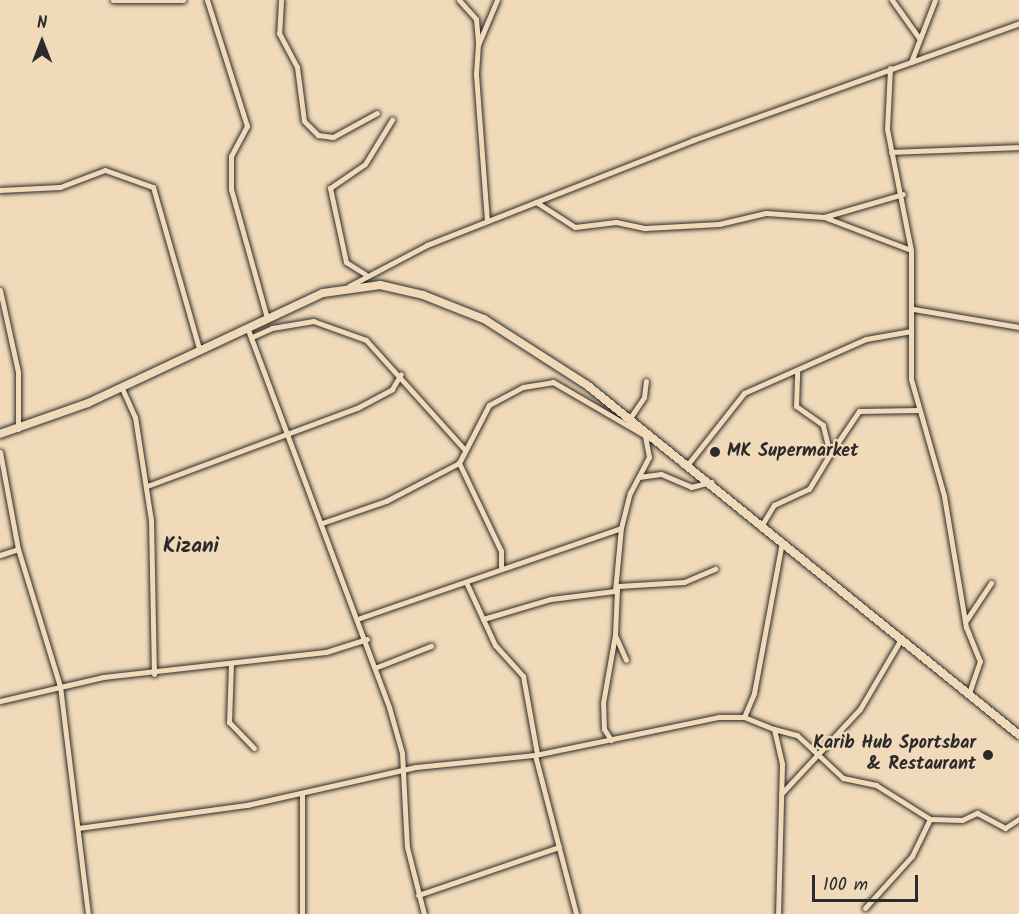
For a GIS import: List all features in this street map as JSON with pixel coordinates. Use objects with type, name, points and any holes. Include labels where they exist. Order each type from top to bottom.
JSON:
[{"type":"main road","points":[[0,434],[18,429],[121,386],[267,318],[349,286],[423,295],[484,319],[630,418],[764,524],[900,639],[970,690],[1019,735]]},
{"type":"street","points":[[113,0],[183,0]]},
{"type":"street","points":[[207,0],[247,126],[231,156],[231,195],[267,318]]},
{"type":"street","points":[[282,0],[279,33],[297,67],[304,121],[318,135],[333,137],[377,113]]},
{"type":"street","points":[[459,0],[476,19],[477,102],[487,221]]},
{"type":"street","points":[[478,45],[497,0]]},
{"type":"street","points":[[892,0],[919,38]]},
{"type":"street","points":[[911,62],[935,0]]},
{"type":"street","points":[[349,286],[365,274],[487,221],[890,68],[1019,23]]},
{"type":"street","points":[[890,68],[891,152],[903,194],[911,250],[913,309],[911,379],[939,478],[965,622],[981,668],[970,690]]},
{"type":"street","points":[[365,274],[346,262],[330,188],[365,164],[392,120]]},
{"type":"street","points":[[891,152],[1019,147]]},
{"type":"street","points":[[0,190],[60,187],[105,170],[148,183],[159,195],[199,349]]},
{"type":"street","points":[[824,217],[903,194]]},
{"type":"street","points":[[536,202],[580,228],[611,222],[645,228],[718,224],[766,213],[824,217],[911,250]]},
{"type":"street","points":[[0,290],[18,372],[18,429]]},
{"type":"street","points":[[913,309],[1019,327]]},
{"type":"street","points":[[252,338],[272,327],[326,322],[366,340],[400,374],[452,441],[465,450]]},
{"type":"street","points":[[248,327],[286,433],[360,618],[377,667],[404,770],[404,816],[418,895],[424,914]]},
{"type":"street","points":[[688,464],[744,393],[866,339],[911,331]]},
{"type":"street","points":[[797,370],[796,406],[823,425],[830,454]]},
{"type":"street","points":[[147,486],[381,395],[400,374]]},
{"type":"street","points":[[630,418],[644,397],[646,381]]},
{"type":"street","points":[[322,523],[386,501],[459,463],[489,405],[536,383],[563,386],[645,437],[658,441]]},
{"type":"street","points":[[121,386],[135,417],[147,486],[154,548],[154,674]]},
{"type":"street","points":[[764,524],[774,505],[809,489],[859,411],[918,410]]},
{"type":"street","points":[[611,740],[602,711],[615,635],[621,528],[639,477],[649,457],[645,437]]},
{"type":"street","points":[[0,452],[18,549],[60,686],[80,828],[88,914]]},
{"type":"street","points":[[459,463],[503,557],[512,562]]},
{"type":"street","points":[[639,477],[661,474],[691,487],[711,482]]},
{"type":"street","points":[[360,618],[466,582],[512,562],[621,528]]},
{"type":"street","points":[[744,717],[754,693],[782,540]]},
{"type":"street","points":[[0,555],[18,549]]},
{"type":"street","points":[[501,566],[503,557]]},
{"type":"street","points":[[483,619],[528,604],[617,588],[684,582],[715,569]]},
{"type":"street","points":[[466,582],[483,619],[527,688],[528,731],[576,914]]},
{"type":"street","points":[[965,622],[991,583]]},
{"type":"street","points":[[615,635],[626,660]]},
{"type":"street","points":[[0,701],[103,676],[154,674],[326,652],[367,639]]},
{"type":"street","points":[[781,794],[818,750],[870,696],[900,639]]},
{"type":"street","points":[[377,667],[431,646]]},
{"type":"street","points":[[231,663],[229,722],[254,748]]},
{"type":"street","points":[[80,828],[120,826],[302,793],[404,770],[536,755],[719,717],[744,717],[774,729],[798,735],[818,750],[843,778],[876,785],[930,819],[962,820],[976,813],[1005,828],[1019,819]]},
{"type":"street","points":[[774,729],[779,739],[781,794],[778,914]]},
{"type":"street","points":[[302,793],[302,914]]},
{"type":"street","points":[[865,908],[912,856],[930,819]]},
{"type":"street","points":[[418,895],[559,847]]},
{"type":"place","name":"MK Supermarket","points":[[715,452]]},
{"type":"place","name":"Karib Hub Sportsbar & Restaurant","points":[[988,755]]},
{"type":"district","name":"Kizani","points":[[191,547]]}]
